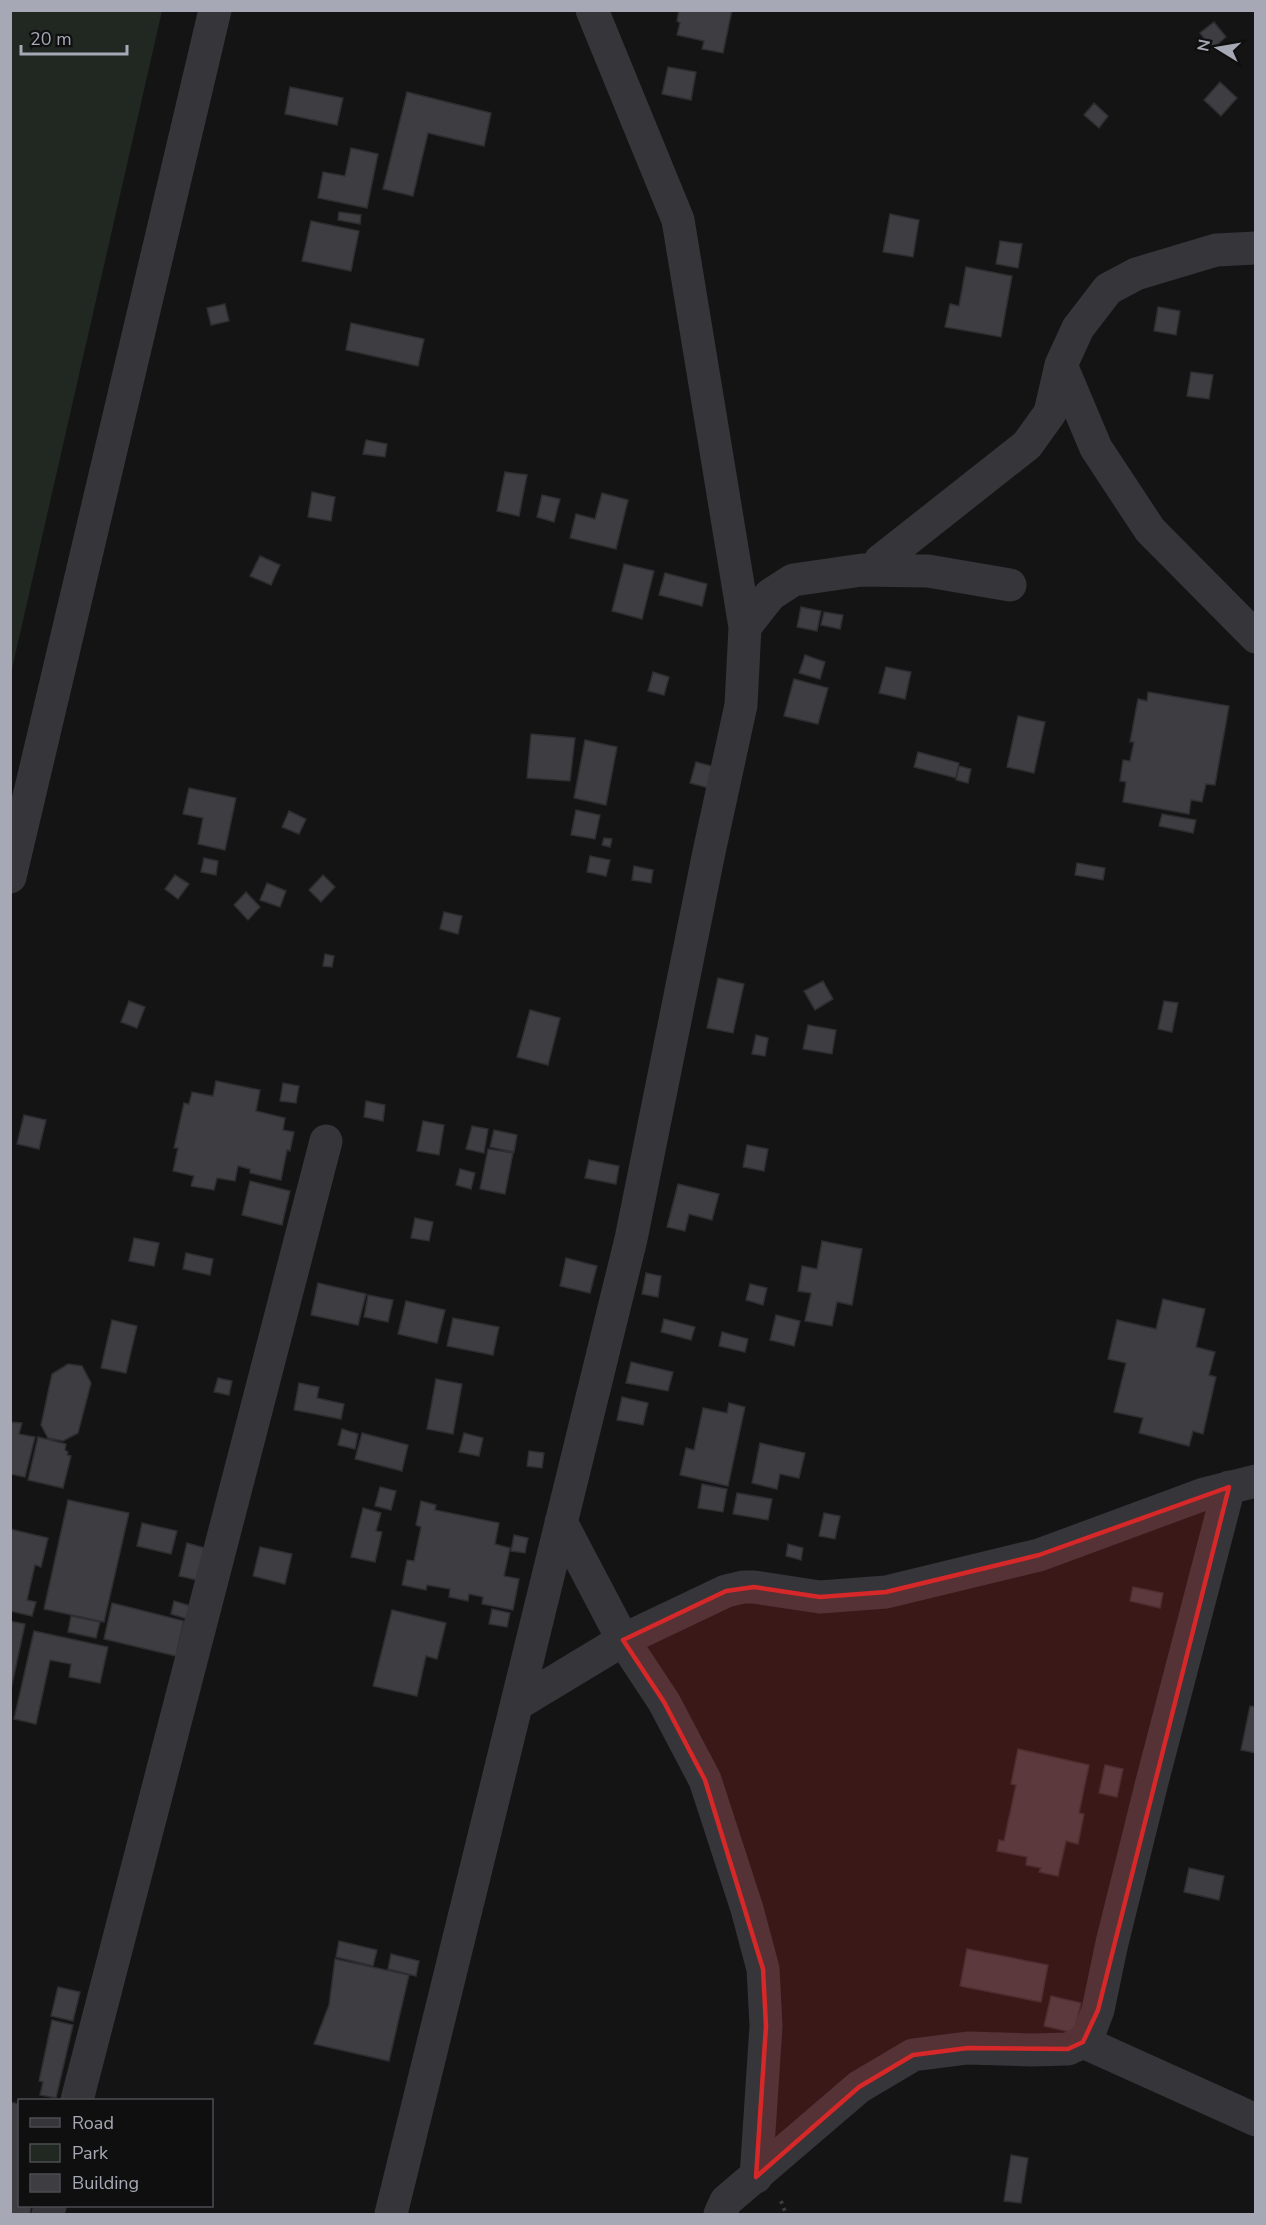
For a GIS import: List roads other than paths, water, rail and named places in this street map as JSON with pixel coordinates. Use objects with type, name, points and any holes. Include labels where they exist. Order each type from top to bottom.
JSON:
[{"type":"street","points":[[10,877],[214,10]]},
{"type":"street","points":[[391,2214],[631,1239],[741,705],[745,627],[678,220],[592,10]]},
{"type":"street","points":[[880,561],[1027,445],[1050,413],[1061,365],[1078,328],[1108,289],[1136,274],[1216,250],[1256,248]]},
{"type":"street","points":[[1061,365],[1096,448],[1150,530],[1243,613],[1256,637]]},
{"type":"street","points":[[745,627],[770,594],[793,580],[862,570],[917,571],[1010,585]]},
{"type":"street","points":[[77,2099],[326,1141]]},
{"type":"street","points":[[517,1704],[623,1640],[734,1588],[754,1587],[820,1597],[886,1592],[1039,1555],[1242,1484]]},
{"type":"street","points":[[720,2214],[726,2201],[859,2087],[913,2055],[968,2048],[1068,2049],[1083,2042],[1098,2010],[1112,1943],[1152,1782],[1242,1484]]},
{"type":"street","points":[[561,1522],[623,1640],[664,1702],[705,1780],[747,1908],[763,1969],[766,2026],[756,2177]]},
{"type":"street","points":[[1083,2042],[1256,2120]]}]
